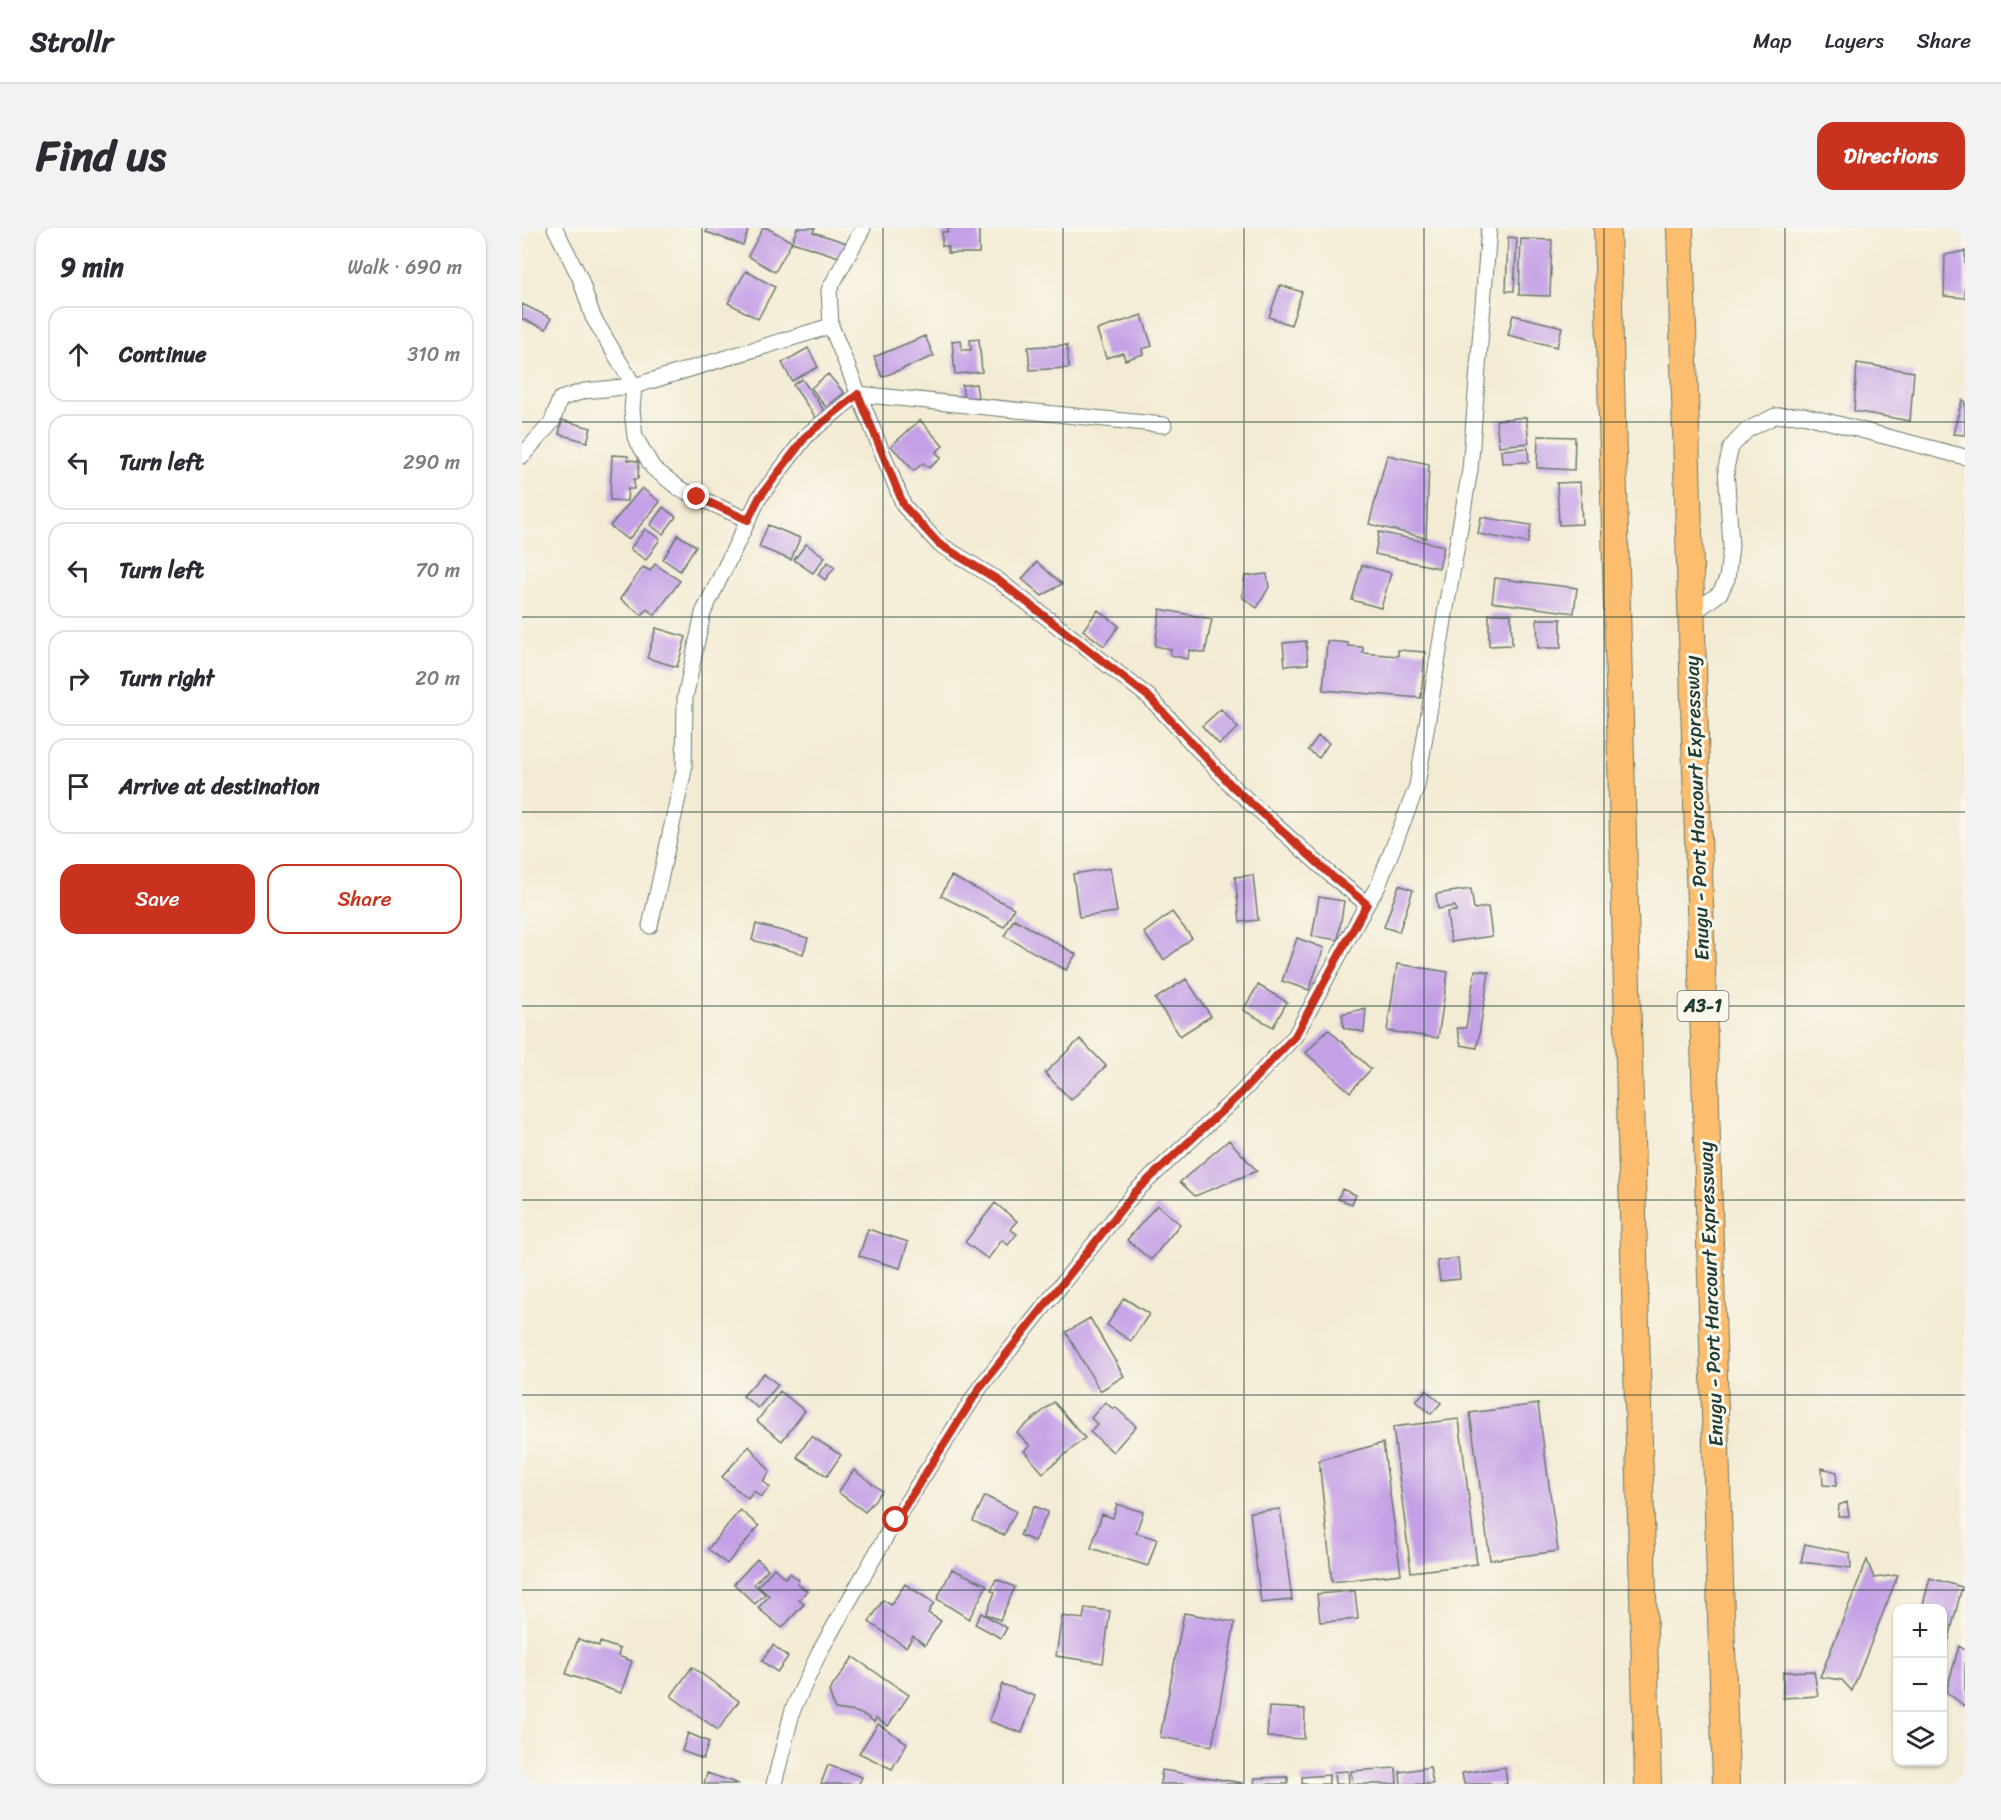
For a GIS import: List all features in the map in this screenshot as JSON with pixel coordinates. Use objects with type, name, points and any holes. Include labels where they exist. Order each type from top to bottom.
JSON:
[{"type":"highway","points":[[1607,228],[1648,1784]]},
{"type":"highway","name":"Enugu - Port Harcourt Expressway","points":[[1680,228],[1726,1784]]},
{"type":"street","points":[[555,228],[580,278],[593,317],[634,386],[632,410],[635,437],[654,468],[680,489],[748,520]]},
{"type":"street","points":[[863,228],[829,290],[831,326],[904,506],[939,544],[998,580],[1149,697],[1233,787],[1332,876],[1367,904]]},
{"type":"street","points":[[774,1784],[792,1709],[820,1651],[896,1520],[981,1386],[1135,1192],[1240,1094],[1295,1036],[1378,886],[1417,786],[1470,470],[1489,228]]},
{"type":"street","points":[[522,456],[552,422],[560,399],[584,391],[634,386],[831,326]]},
{"type":"street","points":[[650,926],[684,770],[685,698],[703,613],[759,498],[807,435],[858,394],[1164,425]]},
{"type":"street","points":[[1692,614],[1720,593],[1727,579],[1731,546],[1726,468],[1731,447],[1747,430],[1775,416],[1803,415],[1965,457]]},
{"type":"building","points":[[707,228],[749,228],[743,245],[706,232]]},
{"type":"building","points":[[763,228],[792,242],[775,272],[748,256]]},
{"type":"building","points":[[797,228],[815,228],[813,232],[847,243],[842,258],[792,242]]},
{"type":"building","points":[[948,228],[979,228],[979,253],[948,253],[948,246],[942,246],[942,232],[948,232]]},
{"type":"building","points":[[1508,237],[1517,238],[1514,291],[1506,291]]},
{"type":"building","points":[[1521,239],[1552,240],[1550,296],[1519,295]]},
{"type":"building","points":[[1965,251],[1965,298],[1944,296],[1945,255]]},
{"type":"building","points":[[746,271],[775,287],[758,319],[728,303]]},
{"type":"building","points":[[1280,285],[1302,292],[1291,325],[1269,317]]},
{"type":"building","points":[[522,304],[551,318],[546,329],[522,319]]},
{"type":"building","points":[[1142,315],[1152,346],[1142,349],[1143,354],[1125,360],[1123,353],[1106,358],[1097,330]]},
{"type":"building","points":[[1513,315],[1562,327],[1557,347],[1508,335]]},
{"type":"building","points":[[925,336],[934,356],[882,377],[874,357]]},
{"type":"building","points":[[979,339],[982,372],[955,374],[952,341],[961,340],[962,350],[971,350],[970,340]]},
{"type":"building","points":[[1067,345],[1069,368],[1030,370],[1028,347]]},
{"type":"building","points":[[808,348],[818,367],[792,381],[782,363]]},
{"type":"building","points":[[1857,363],[1914,372],[1910,421],[1854,411]]},
{"type":"building","points":[[828,374],[844,393],[826,407],[811,388]]},
{"type":"building","points":[[802,379],[825,412],[816,418],[793,385]]},
{"type":"building","points":[[976,384],[978,397],[964,399],[962,385]]},
{"type":"building","points":[[1962,400],[1965,401],[1965,435],[1953,434]]},
{"type":"building","points":[[1526,417],[1529,443],[1499,446],[1496,420]]},
{"type":"building","points":[[562,420],[591,428],[587,442],[559,434]]},
{"type":"building","points":[[920,420],[943,446],[936,452],[941,458],[929,468],[923,463],[914,471],[891,446]]},
{"type":"building","points":[[1538,436],[1575,437],[1574,470],[1537,468]]},
{"type":"building","points":[[1528,448],[1529,462],[1502,463],[1501,450]]},
{"type":"building","points":[[612,455],[628,456],[628,460],[639,461],[638,479],[634,479],[634,489],[628,489],[627,501],[610,500]]},
{"type":"building","points":[[1387,455],[1429,464],[1426,538],[1369,524]]},
{"type":"building","points":[[1580,482],[1582,524],[1559,525],[1557,483]]},
{"type":"building","points":[[642,488],[660,502],[628,540],[610,526]]},
{"type":"building","points":[[663,507],[676,517],[663,534],[650,525]]},
{"type":"building","points":[[1481,517],[1531,525],[1528,543],[1478,534]]},
{"type":"building","points":[[768,525],[800,538],[791,560],[759,547]]},
{"type":"building","points":[[645,529],[660,539],[646,560],[630,549]]},
{"type":"building","points":[[1379,532],[1444,546],[1439,568],[1375,554]]},
{"type":"building","points":[[678,535],[696,546],[680,571],[663,559]]},
{"type":"building","points":[[806,544],[825,557],[813,573],[794,560]]},
{"type":"building","points":[[828,562],[835,567],[825,580],[818,574]]},
{"type":"building","points":[[1037,562],[1062,584],[1042,596],[1022,579]]},
{"type":"building","points":[[655,564],[680,581],[655,615],[647,609],[642,615],[620,599],[643,567],[650,571]]},
{"type":"building","points":[[1362,565],[1391,573],[1381,608],[1352,600]]},
{"type":"building","points":[[1267,574],[1269,587],[1257,608],[1242,597],[1245,576]]},
{"type":"building","points":[[1495,578],[1577,588],[1574,613],[1492,602]]},
{"type":"building","points":[[1160,609],[1212,619],[1205,653],[1189,650],[1188,659],[1170,655],[1171,649],[1155,646]]},
{"type":"building","points":[[1098,610],[1119,626],[1104,646],[1083,630]]},
{"type":"building","points":[[1489,614],[1511,614],[1512,645],[1489,646]]},
{"type":"building","points":[[1537,619],[1561,619],[1561,648],[1538,648]]},
{"type":"building","points":[[656,628],[686,637],[677,667],[647,658]]},
{"type":"building","points":[[1306,641],[1308,664],[1285,666],[1283,643]]},
{"type":"building","points":[[1327,641],[1363,647],[1363,653],[1398,656],[1398,650],[1425,652],[1421,698],[1323,690]]},
{"type":"building","points":[[1221,709],[1238,728],[1219,744],[1202,726]]},
{"type":"building","points":[[1318,736],[1329,743],[1319,758],[1308,750]]},
{"type":"building","points":[[1110,868],[1117,912],[1079,917],[1073,874]]},
{"type":"building","points":[[1253,875],[1258,920],[1240,922],[1235,877]]},
{"type":"building","points":[[951,876],[1014,908],[1004,927],[941,896]]},
{"type":"building","points":[[1399,885],[1413,890],[1399,932],[1384,927]]},
{"type":"building","points":[[1471,889],[1474,909],[1488,907],[1492,936],[1451,942],[1447,912],[1456,911],[1455,906],[1438,909],[1436,894]]},
{"type":"building","points":[[1319,897],[1344,901],[1338,940],[1312,936]]},
{"type":"building","points":[[1172,912],[1192,938],[1164,960],[1144,933]]},
{"type":"building","points":[[1014,919],[1076,954],[1066,970],[1004,936]]},
{"type":"building","points":[[756,924],[808,938],[803,954],[752,940]]},
{"type":"building","points":[[1297,938],[1324,948],[1309,990],[1282,981]]},
{"type":"building","points":[[1397,964],[1448,972],[1438,1038],[1387,1031]]},
{"type":"building","points":[[1475,970],[1489,972],[1477,1048],[1461,1045],[1457,1028],[1466,1028]]},
{"type":"building","points":[[1186,979],[1211,1016],[1180,1036],[1155,999]]},
{"type":"building","points":[[1258,985],[1287,1002],[1273,1027],[1243,1010]]},
{"type":"building","points":[[1366,1008],[1364,1032],[1344,1028],[1342,1014]]},
{"type":"building","points":[[1328,1029],[1371,1069],[1350,1092],[1306,1053]]},
{"type":"building","points":[[1080,1039],[1106,1066],[1071,1100],[1045,1073]]},
{"type":"building","points":[[1229,1140],[1257,1171],[1195,1196],[1180,1182]]},
{"type":"building","points":[[1342,1189],[1356,1195],[1352,1204],[1338,1199]]},
{"type":"building","points":[[995,1203],[1017,1221],[1010,1229],[1017,1234],[1008,1245],[1002,1240],[988,1259],[965,1242]]},
{"type":"building","points":[[1157,1205],[1180,1224],[1151,1260],[1127,1240]]},
{"type":"building","points":[[868,1229],[908,1242],[900,1268],[859,1256]]},
{"type":"building","points":[[1458,1258],[1460,1279],[1440,1281],[1437,1261]]},
{"type":"building","points":[[1124,1298],[1149,1314],[1131,1341],[1107,1325]]},
{"type":"building","points":[[1090,1318],[1124,1376],[1100,1391],[1066,1332]]},
{"type":"building","points":[[764,1373],[778,1385],[758,1408],[743,1396]]},
{"type":"building","points":[[1426,1390],[1441,1403],[1431,1414],[1416,1401]]},
{"type":"building","points":[[780,1391],[805,1411],[782,1441],[757,1421]]},
{"type":"building","points":[[1054,1402],[1085,1438],[1043,1473],[1024,1451],[1030,1446],[1017,1432]]},
{"type":"building","points":[[1105,1402],[1113,1409],[1115,1407],[1136,1426],[1113,1452],[1090,1432],[1097,1424],[1091,1418]]},
{"type":"building","points":[[1538,1404],[1558,1551],[1490,1560],[1470,1413]]},
{"type":"building","points":[[1459,1419],[1477,1564],[1411,1572],[1393,1427]]},
{"type":"building","points":[[811,1436],[841,1455],[827,1476],[797,1457]]},
{"type":"building","points":[[1383,1443],[1401,1574],[1332,1582],[1319,1460]]},
{"type":"building","points":[[749,1446],[770,1471],[763,1481],[770,1487],[761,1497],[754,1491],[748,1499],[722,1477]]},
{"type":"building","points":[[1822,1468],[1837,1472],[1836,1486],[1823,1485]]},
{"type":"building","points":[[854,1470],[882,1491],[865,1512],[838,1492]]},
{"type":"building","points":[[985,1496],[1016,1511],[1004,1535],[973,1521]]},
{"type":"building","points":[[1847,1502],[1849,1516],[1838,1516],[1839,1505]]},
{"type":"building","points":[[1117,1504],[1143,1512],[1136,1533],[1157,1539],[1148,1566],[1091,1548],[1102,1514],[1113,1518]]},
{"type":"building","points":[[1034,1506],[1048,1512],[1034,1541],[1020,1535]]},
{"type":"building","points":[[1280,1509],[1292,1600],[1261,1603],[1250,1512]]},
{"type":"building","points":[[740,1510],[759,1526],[727,1564],[708,1549]]},
{"type":"building","points":[[1805,1544],[1850,1553],[1851,1568],[1801,1562]]},
{"type":"building","points":[[757,1559],[768,1569],[754,1584],[765,1594],[755,1604],[734,1584]]},
{"type":"building","points":[[1867,1560],[1874,1578],[1898,1575],[1852,1691],[1842,1680],[1820,1677]]},
{"type":"building","points":[[774,1568],[785,1578],[790,1573],[807,1591],[799,1600],[804,1604],[782,1628],[758,1608],[769,1596],[758,1586]]},
{"type":"building","points":[[952,1569],[987,1585],[969,1619],[937,1599]]},
{"type":"building","points":[[1930,1578],[1962,1587],[1947,1646],[1947,1604],[1923,1604]]},
{"type":"building","points":[[996,1579],[1015,1587],[1000,1620],[986,1614],[995,1592],[991,1590]]},
{"type":"building","points":[[905,1584],[934,1603],[928,1613],[941,1621],[925,1645],[913,1636],[906,1647],[869,1622],[883,1600],[891,1605]]},
{"type":"building","points":[[1355,1591],[1358,1619],[1320,1622],[1317,1594]]},
{"type":"building","points":[[1085,1608],[1110,1611],[1103,1663],[1056,1656],[1062,1616],[1083,1619]]},
{"type":"building","points":[[981,1613],[1007,1628],[1001,1638],[975,1624]]},
{"type":"building","points":[[1184,1613],[1235,1622],[1212,1746],[1160,1737]]},
{"type":"building","points":[[578,1639],[599,1646],[600,1642],[620,1649],[618,1656],[632,1661],[621,1693],[566,1674]]},
{"type":"building","points":[[773,1645],[788,1657],[777,1672],[762,1661]]},
{"type":"building","points":[[1959,1646],[1965,1650],[1965,1706],[1947,1693]]},
{"type":"building","points":[[853,1657],[909,1695],[888,1726],[876,1718],[874,1722],[856,1712],[835,1709],[829,1691]]},
{"type":"building","points":[[692,1667],[739,1701],[718,1730],[671,1696]]},
{"type":"building","points":[[1814,1671],[1818,1696],[1783,1698],[1783,1672]]},
{"type":"building","points":[[1002,1684],[1035,1696],[1022,1733],[989,1721]]},
{"type":"building","points":[[1269,1707],[1305,1709],[1304,1739],[1267,1737]]},
{"type":"building","points":[[878,1724],[907,1743],[892,1769],[859,1753]]},
{"type":"building","points":[[688,1733],[709,1742],[703,1759],[682,1751]]},
{"type":"building","points":[[828,1765],[862,1777],[859,1784],[821,1784]]},
{"type":"building","points":[[1430,1767],[1433,1784],[1401,1784],[1400,1772]]},
{"type":"building","points":[[1505,1767],[1507,1784],[1464,1784],[1462,1773]]},
{"type":"building","points":[[1396,1768],[1397,1784],[1353,1784],[1351,1771]]},
{"type":"building","points":[[1162,1770],[1242,1783],[1242,1784],[1160,1784]]},
{"type":"building","points":[[1348,1771],[1349,1784],[1335,1784],[1334,1772]]},
{"type":"building","points":[[707,1773],[739,1784],[704,1784]]},
{"type":"building","points":[[1329,1775],[1329,1784],[1302,1784],[1302,1777]]},
{"type":"building","points":[[1288,1777],[1288,1784],[1254,1784],[1255,1778]]},
{"type":"route","points":[[697,497],[748,520],[759,498],[807,435],[858,394],[904,506],[939,544],[998,580],[1149,697],[1233,787],[1332,876],[1367,904],[1295,1036],[1240,1094],[1135,1192],[981,1386],[896,1520]]}]
